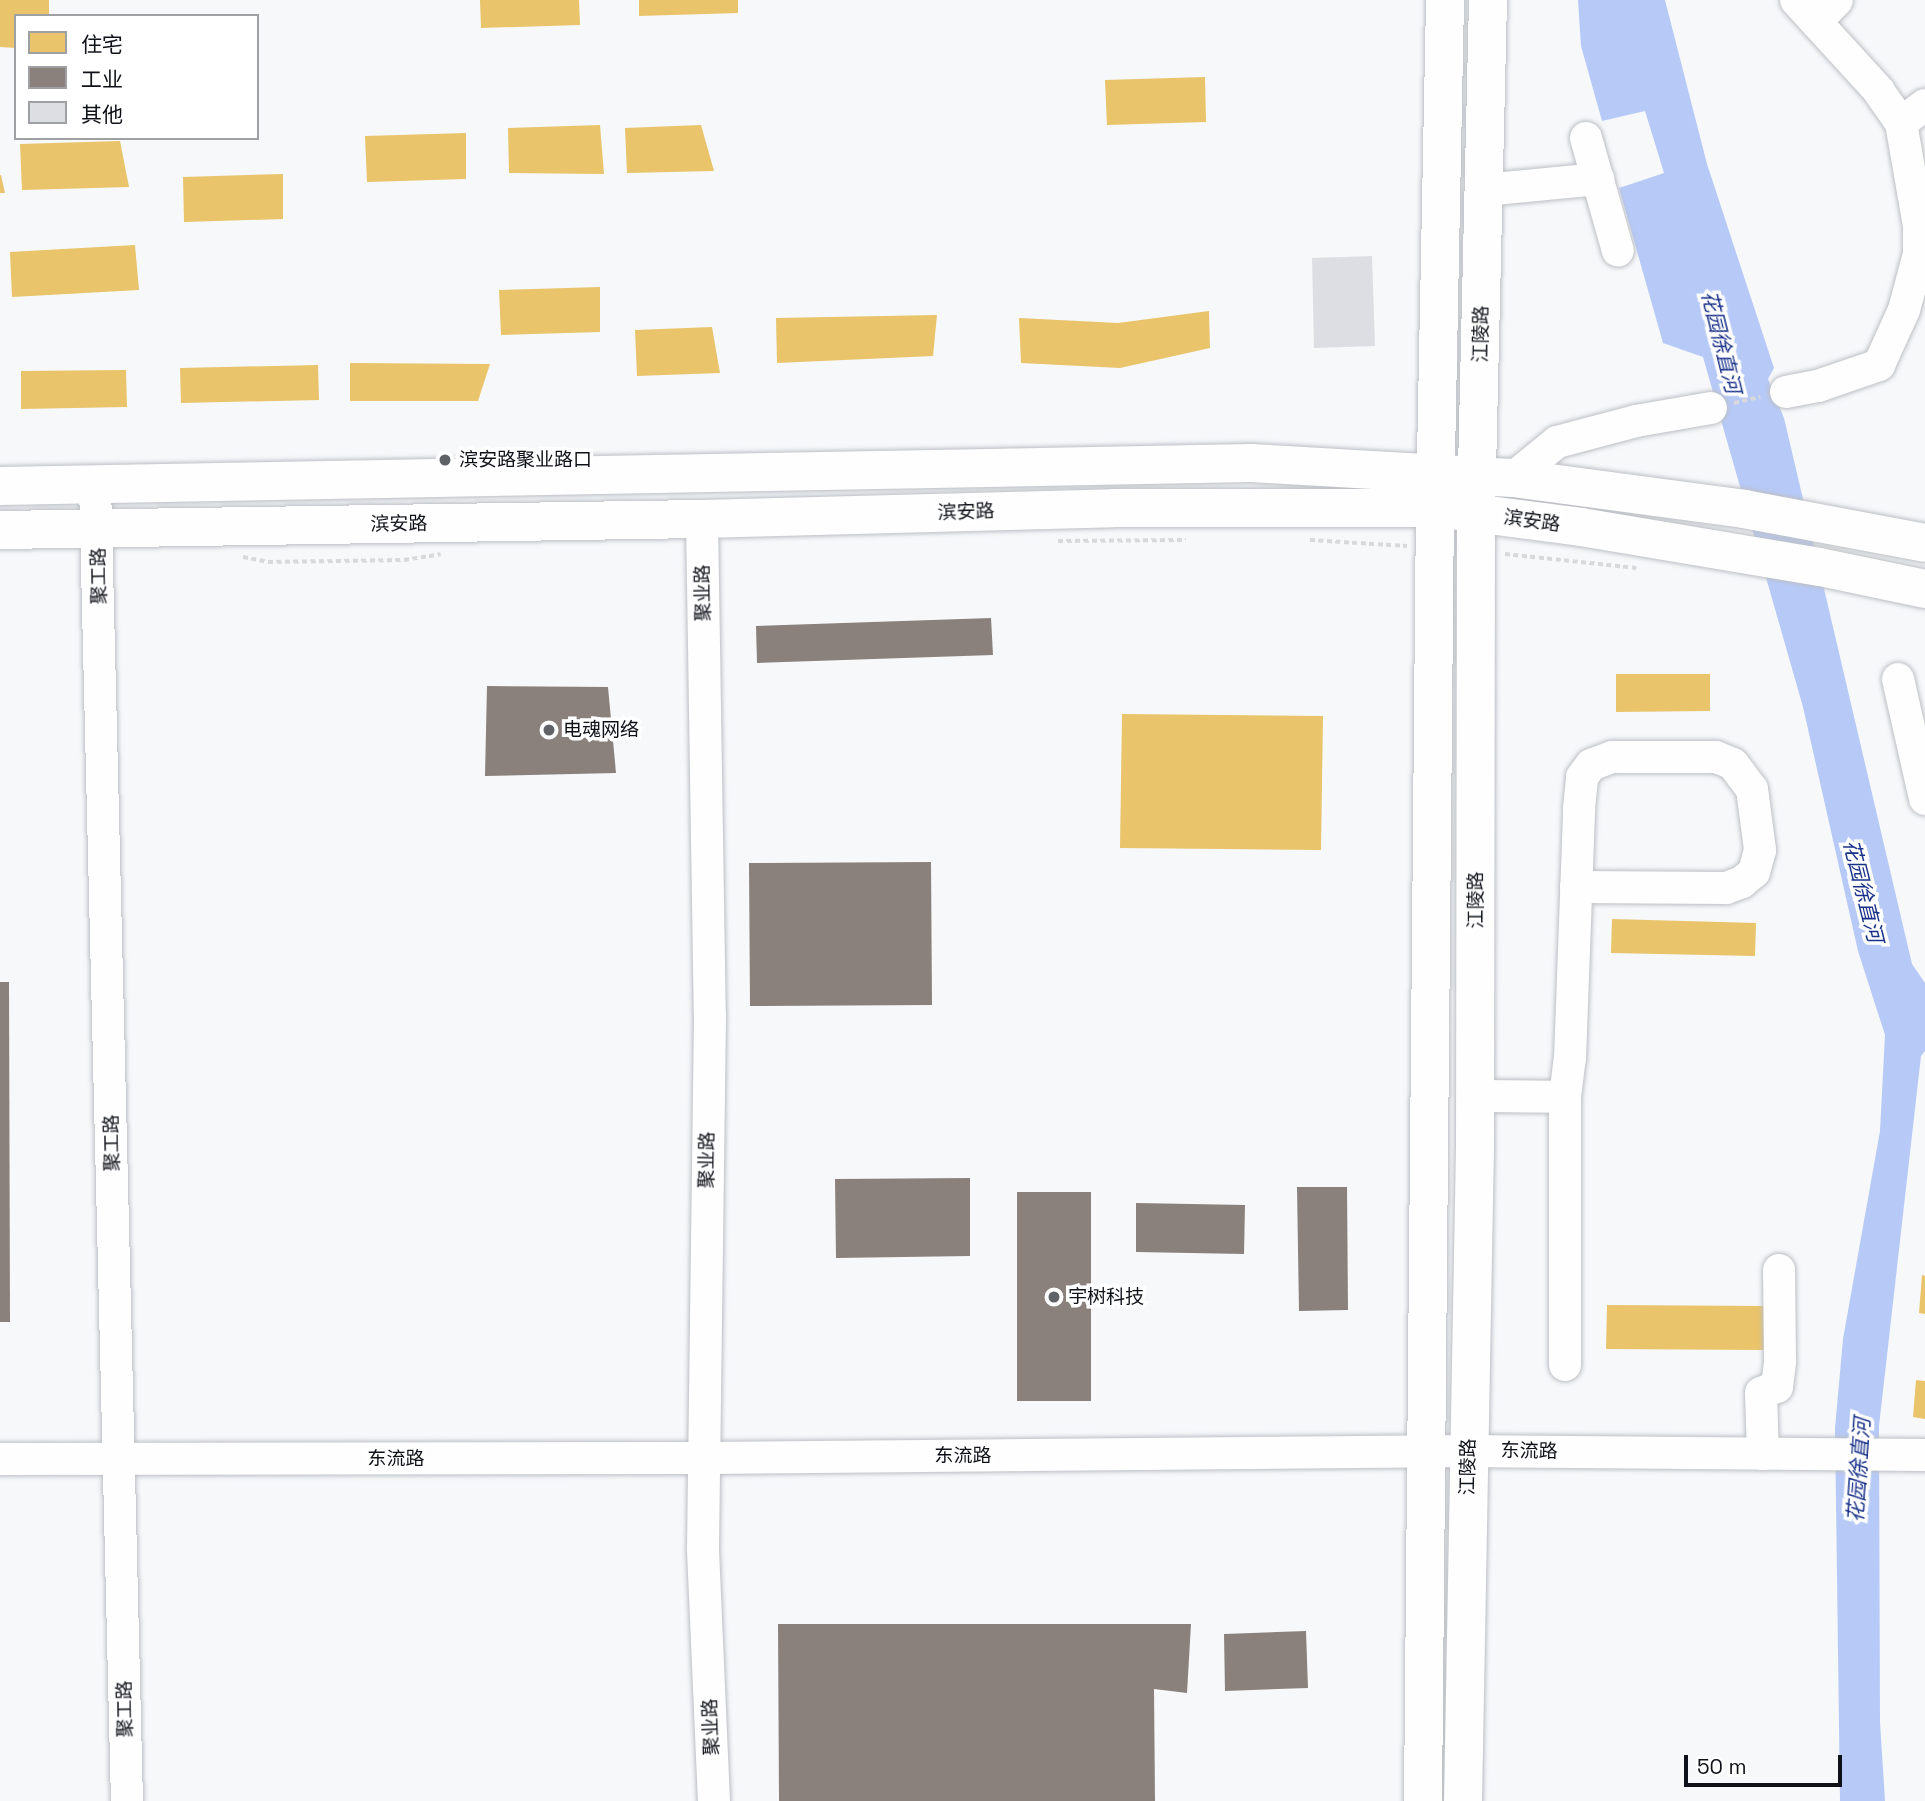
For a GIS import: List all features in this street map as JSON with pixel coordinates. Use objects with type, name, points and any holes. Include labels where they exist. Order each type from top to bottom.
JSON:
[{"type":"main road","points":[[1423,1801],[1434,548],[1445,0]]},
{"type":"main road","name":"江陵路","points":[[1463,1801],[1475,1096],[1476,551],[1489,489],[1484,190],[1488,0]]},
{"type":"main road","name":"滨安路","points":[[0,486],[1251,463],[1436,490]]},
{"type":"main road","name":"滨安路","points":[[1489,489],[1581,527],[1752,558],[1820,567],[1925,589]]},
{"type":"main road","name":"滨安路","points":[[0,530],[702,519],[1114,508],[1489,489],[1744,509],[1925,543]]},
{"type":"street","points":[[1786,392],[1818,386],[1879,365],[1904,310],[1919,254],[1913,114],[1879,91],[1816,7]]},
{"type":"street","points":[[1586,138],[1618,251]]},
{"type":"street","points":[[1484,190],[1598,179]]},
{"type":"street","points":[[1489,489],[1557,442],[1636,421],[1711,408]]},
{"type":"street","name":"聚工路","points":[[95,484],[127,1801]]},
{"type":"street","name":"聚业路","points":[[702,519],[710,1016],[703,1550],[714,1801]]},
{"type":"street","points":[[1898,678],[1919,746],[1925,799]]},
{"type":"street","points":[[1565,1365],[1565,1097],[1576,887],[1582,777],[1591,765],[1612,757],[1716,757],[1732,764],[1752,789],[1760,850],[1754,872],[1742,882],[1726,888],[1576,887]]},
{"type":"street","points":[[1475,1096],[1565,1097]]},
{"type":"street","points":[[1763,1454],[1762,1393],[1777,1387],[1780,1361],[1779,1270]]},
{"type":"street","name":"东流路","points":[[0,1459],[706,1458],[1468,1451],[1925,1455]]},
{"type":"path","points":[[1711,408],[1786,392]]},
{"type":"path","points":[[1303,539],[1434,548]]},
{"type":"path","points":[[1052,541],[1192,540]]},
{"type":"path","points":[[1476,551],[1575,559],[1642,569]]},
{"type":"path","points":[[241,557],[282,562],[404,560],[442,554]]},
{"type":"water","name":"花园徐直河","points":[[1578,0],[1665,0],[1707,164],[1774,368],[1768,379],[1784,418],[1912,964],[1925,983],[1925,1051],[1921,1056],[1879,1426],[1880,1722],[1885,1801],[1840,1801],[1835,1428],[1843,1339],[1880,1131],[1885,1035],[1858,951],[1803,707],[1703,357],[1663,343],[1619,188],[1664,173],[1645,111],[1602,121],[1581,46]]},
{"type":"building: 住宅","points":[[0,0],[49,0],[49,14],[14,14],[14,48],[0,47]]},
{"type":"building: 住宅","points":[[480,0],[579,0],[580,25],[481,28]]},
{"type":"building: 住宅","points":[[639,0],[738,0],[738,13],[639,16]]},
{"type":"building: 住宅","points":[[1205,77],[1206,122],[1107,125],[1105,80]]},
{"type":"building: 住宅","points":[[600,125],[604,174],[509,173],[508,128]]},
{"type":"building: 住宅","points":[[701,125],[714,171],[627,173],[625,128]]},
{"type":"building: 住宅","points":[[466,133],[466,179],[367,182],[365,136]]},
{"type":"building: 住宅","points":[[120,141],[129,187],[22,190],[20,144]]},
{"type":"building: 住宅","points":[[283,174],[283,219],[184,222],[183,177]]},
{"type":"building: 住宅","points":[[1,175],[5,193],[0,193]]},
{"type":"building: 住宅","points":[[135,245],[139,290],[12,297],[10,252]]},
{"type":"building: 住宅","points":[[600,287],[600,332],[501,335],[499,290]]},
{"type":"building: 住宅","points":[[1209,311],[1210,348],[1120,368],[1021,363],[1019,318],[1118,323]]},
{"type":"building: 住宅","points":[[937,315],[933,356],[777,363],[776,318]]},
{"type":"building: 住宅","points":[[712,327],[720,373],[637,376],[635,330]]},
{"type":"building: 住宅","points":[[350,363],[490,364],[478,401],[350,401]]},
{"type":"building: 住宅","points":[[318,365],[319,400],[181,403],[180,368]]},
{"type":"building: 住宅","points":[[126,370],[127,407],[21,409],[21,371]]},
{"type":"building: 住宅","points":[[1616,674],[1710,674],[1710,711],[1616,712]]},
{"type":"building: 住宅","points":[[1122,714],[1323,716],[1321,850],[1120,848]]},
{"type":"building: 住宅","points":[[1612,919],[1756,923],[1755,956],[1611,953]]},
{"type":"building: 住宅","points":[[1922,1275],[1925,1276],[1925,1314],[1919,1313]]},
{"type":"building: 住宅","points":[[1607,1305],[1765,1306],[1764,1350],[1606,1349]]},
{"type":"building: 住宅","points":[[1916,1380],[1925,1381],[1925,1419],[1913,1417]]},
{"type":"building: 工业","points":[[991,618],[993,655],[757,663],[756,626]]},
{"type":"building: 工业","name":"电魂网络","points":[[487,686],[608,687],[616,773],[485,776]]},
{"type":"building: 工业","points":[[931,862],[932,1005],[750,1006],[749,863]]},
{"type":"building: 工业","points":[[0,982],[9,982],[10,1322],[0,1322]]},
{"type":"building: 工业","points":[[970,1178],[970,1256],[836,1258],[835,1179]]},
{"type":"building: 工业","points":[[1297,1187],[1347,1187],[1348,1310],[1299,1311]]},
{"type":"building: 工业","name":"宇树科技","points":[[1017,1192],[1091,1192],[1091,1401],[1017,1401]]},
{"type":"building: 工业","points":[[1136,1203],[1245,1205],[1244,1254],[1136,1252]]},
{"type":"building: 工业","points":[[778,1624],[1191,1624],[1187,1693],[1154,1689],[1155,1801],[779,1801]]},
{"type":"building: 工业","points":[[1306,1631],[1308,1688],[1225,1691],[1224,1634]]},
{"type":"building: 其他","points":[[1372,256],[1375,346],[1314,348],[1312,258]]},
{"type":"place","name":"滨安路聚业路口","points":[[445,460]]},
{"type":"place","name":"电魂网络","points":[[549,730]]},
{"type":"place","name":"宇树科技","points":[[1054,1297]]}]
